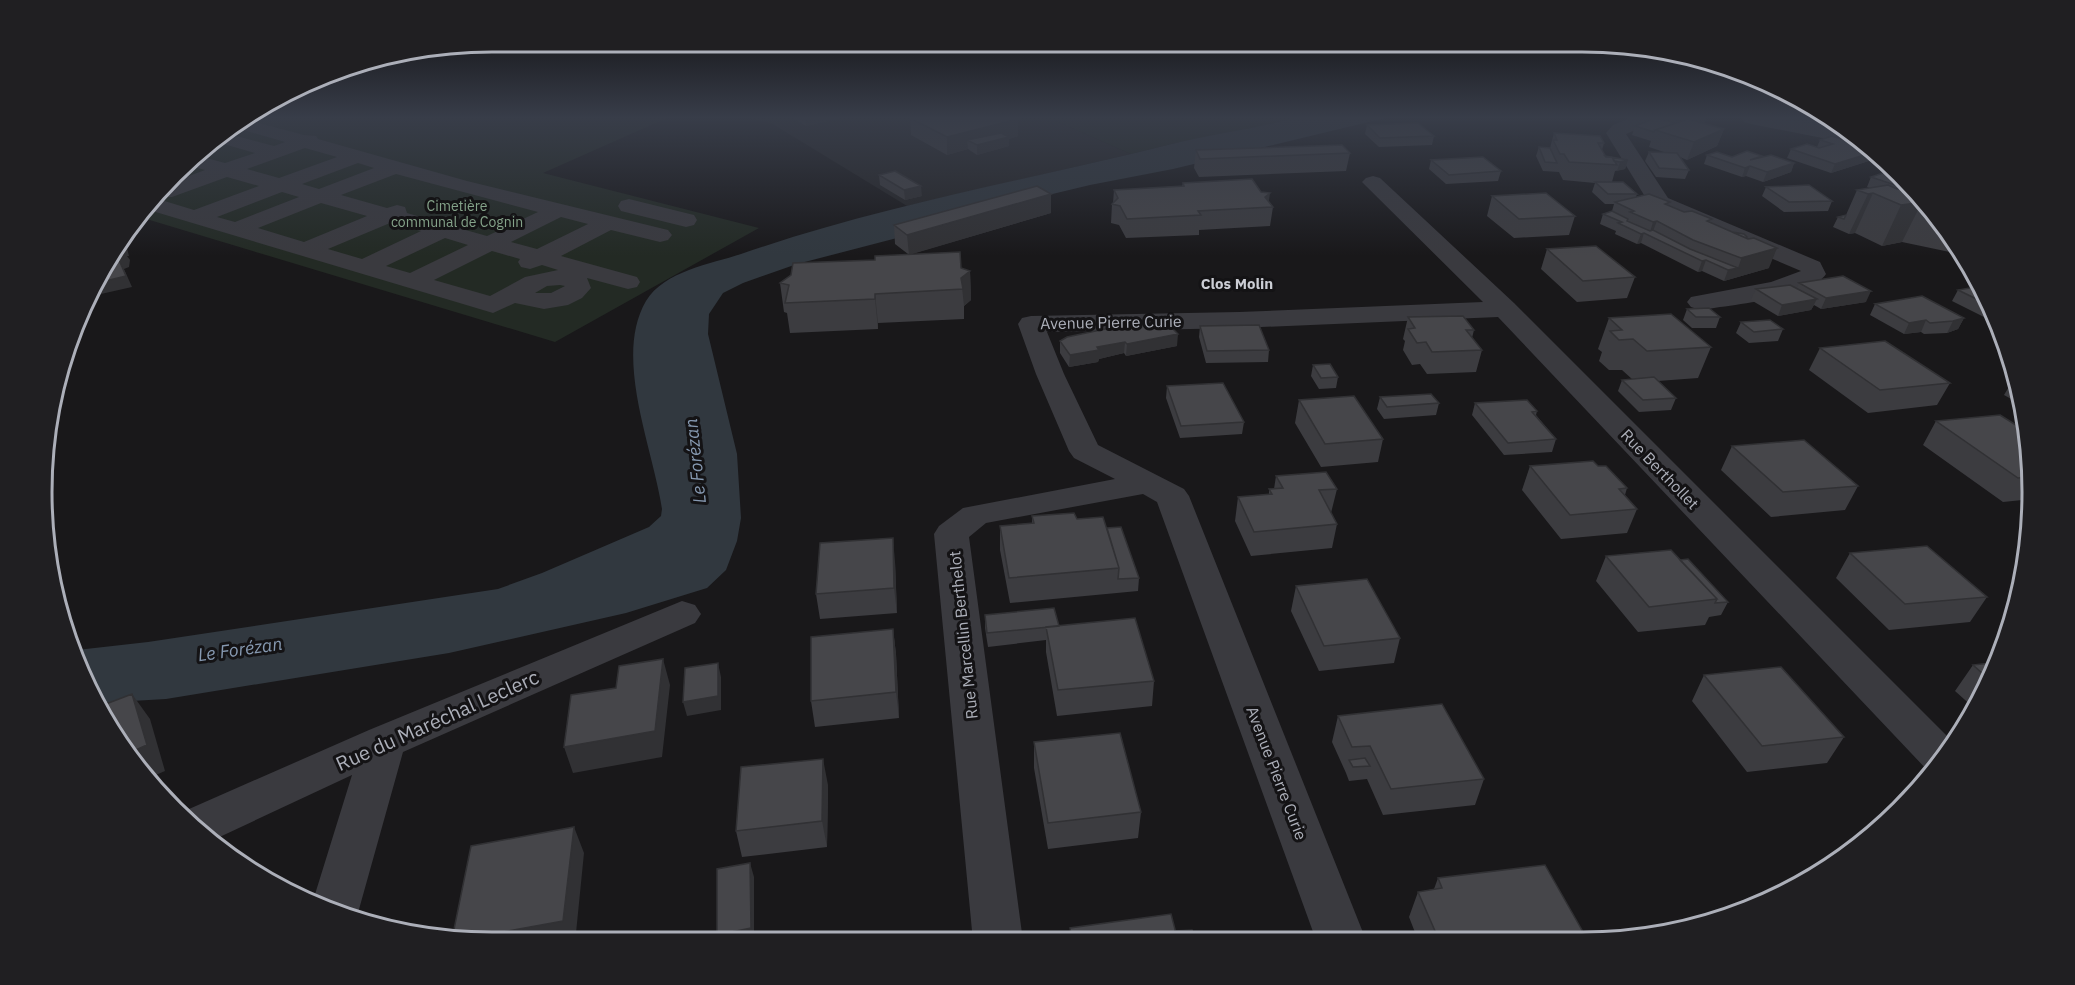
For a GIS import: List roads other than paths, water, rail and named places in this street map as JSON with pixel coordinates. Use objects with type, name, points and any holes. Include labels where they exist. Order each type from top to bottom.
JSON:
[{"type":"street","points":[[254,164],[259,181]]},
{"type":"street","points":[[365,164],[461,186],[479,206],[491,243]]},
{"type":"street","points":[[365,164],[383,168],[443,230]]},
{"type":"street","points":[[375,164],[479,206],[533,204]]},
{"type":"street","points":[[1635,164],[1660,203],[1811,267],[1814,274],[1802,282],[1701,302]]},
{"type":"street","points":[[204,218],[259,181],[383,168]]},
{"type":"street","points":[[204,218],[259,181],[383,168]]},
{"type":"street","points":[[204,218],[259,181],[383,168]]},
{"type":"street","points":[[204,218],[259,181],[383,168]]},
{"type":"street","points":[[383,168],[390,215]]},
{"type":"street","points":[[337,260],[383,168]]},
{"type":"street","points":[[259,181],[390,215]]},
{"type":"street","name":"Rue Berthollet","points":[[1373,182],[1505,309],[1937,753]]},
{"type":"street","points":[[375,271],[479,206],[510,198],[582,216]]},
{"type":"street","points":[[375,271],[479,206]]},
{"type":"street","points":[[412,281],[559,210]]},
{"type":"street","points":[[204,218],[337,260],[493,305],[535,275],[607,211]]},
{"type":"street","points":[[463,296],[569,265],[648,232],[607,211]]},
{"type":"street","points":[[437,289],[582,216],[607,211],[686,220]]},
{"type":"street","points":[[305,250],[390,215]]},
{"type":"street","points":[[491,243],[514,250],[535,275]]},
{"type":"street","points":[[569,265],[628,282]]},
{"type":"street","name":"Avenue Pierre Curie","points":[[1338,932],[1172,496],[1085,451],[1050,374],[1031,324],[1239,320],[1505,309]]},
{"type":"street","name":"Rue Marcellin Berthelot","points":[[997,932],[951,534],[975,515],[1149,483]]},
{"type":"street","name":"Rue du Maréchal Leclerc","points":[[203,824],[384,742],[682,614]]},
{"type":"street","points":[[337,904],[384,742]]},
{"type":"water","name":"Le Forézan","points":[[1086,164],[1194,164],[1090,185],[974,213],[897,238],[797,264],[743,283],[723,293],[709,314],[708,334],[737,454],[741,518],[737,541],[726,570],[707,588],[626,613],[449,653],[166,699],[106,702],[82,649],[148,642],[498,589],[542,573],[649,527],[661,516],[662,509],[638,403],[633,349],[637,324],[646,301],[654,291],[664,282],[703,265],[837,224]]},
{"type":"district","name":"Clos Molin","points":[[1237,283]]},
{"type":"park label","name":"Cimetière communal de Cognin","points":[[457,214]]}]
